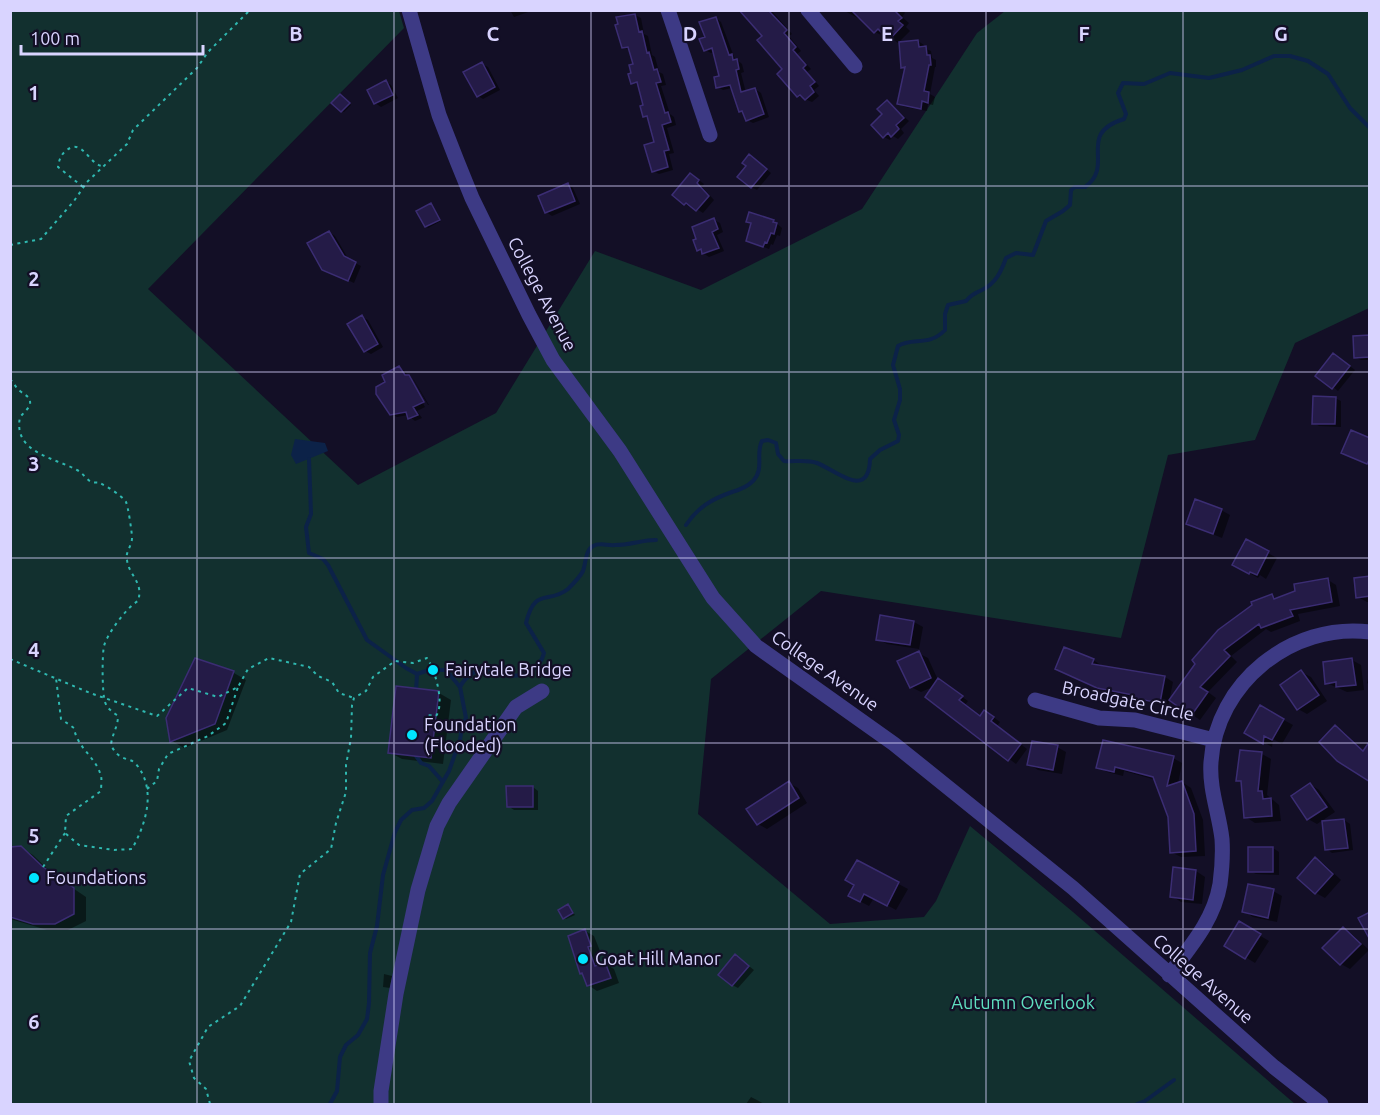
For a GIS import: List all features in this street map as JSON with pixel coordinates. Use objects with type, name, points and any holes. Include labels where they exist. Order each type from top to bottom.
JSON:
[{"type":"street","name":"College Avenue","points":[[409,10],[438,115],[472,198],[529,315],[553,360],[620,451],[713,598],[756,646],[903,751],[1073,888],[1274,1067],[1321,1104]]},
{"type":"street","points":[[668,10],[710,135]]},
{"type":"street","points":[[808,10],[855,66]]},
{"type":"street","points":[[1169,975],[1205,926],[1220,887],[1221,837],[1212,789],[1210,763],[1214,740],[1226,710],[1241,686],[1258,667],[1279,651],[1300,641],[1321,635],[1344,631],[1370,632]]},
{"type":"street","points":[[381,1104],[396,994],[418,890],[437,826],[449,803],[516,707],[542,691]]},
{"type":"street","name":"Broadgate Circle","points":[[1035,700],[1099,718],[1135,720],[1214,740]]},
{"type":"path","points":[[10,245],[41,238],[102,166],[127,144],[133,130],[197,68],[208,52],[250,10]]},
{"type":"path","points":[[83,187],[58,166],[64,152],[77,147],[86,153],[92,162],[102,166]]},
{"type":"path","points":[[10,380],[31,401],[30,406],[20,417],[22,441],[41,454],[79,471],[91,482],[100,483],[120,495],[128,505],[132,538],[126,556],[129,571],[136,578],[140,596],[138,602],[131,605],[126,614],[112,628],[104,645],[102,662],[104,697],[108,709],[118,716],[118,725],[112,736],[111,745],[120,756],[135,762],[145,778],[148,797],[142,831],[132,849],[114,850],[79,845],[65,833]]},
{"type":"path","points":[[147,789],[157,781],[159,769],[168,754],[208,736],[226,723],[238,687],[248,669],[269,658],[309,667],[318,676],[332,682],[339,693],[354,698],[366,692],[373,677],[395,661],[413,663],[427,658],[440,693],[440,711],[436,716],[425,716]]},
{"type":"path","points":[[10,659],[157,716],[188,687],[218,697],[238,687]]},
{"type":"path","points":[[43,867],[65,833],[66,816],[100,791],[102,777],[90,756],[76,739],[74,728],[61,719],[56,678]]},
{"type":"path","points":[[210,1104],[206,1089],[194,1077],[189,1061],[208,1027],[240,1006],[291,922],[300,874],[331,849],[346,792],[346,765],[354,698]]},
{"type":"green space","name":"Autumn Overlook","points":[[10,11],[399,11],[404,28],[148,289],[358,485],[496,413],[595,251],[701,290],[862,209],[977,33],[1005,11],[1369,11],[1369,308],[1295,343],[1255,440],[1168,455],[1121,638],[821,591],[711,679],[698,814],[830,924],[924,917],[936,901],[970,826],[1295,1104],[11,1104]]},
{"type":"water","points":[[295,439],[325,443],[328,451],[296,464],[291,455]]},
{"type":"building","points":[[739,10],[768,10],[787,30],[784,33],[796,47],[793,50],[806,65],[803,68],[815,82],[810,86],[814,92],[805,100],[800,95],[797,97],[777,74],[782,69],[757,40],[762,36]]},
{"type":"building","points":[[851,10],[894,10],[902,18],[898,21],[903,25],[889,40],[878,29],[874,33]]},
{"type":"building","points":[[635,14],[647,53],[649,52],[654,70],[657,69],[661,82],[656,83],[665,113],[668,112],[671,122],[662,125],[669,150],[664,151],[668,167],[652,172],[644,145],[654,142],[647,116],[643,117],[640,106],[643,105],[637,82],[631,84],[628,74],[631,73],[629,65],[633,64],[628,47],[622,48],[615,25],[618,24],[616,17]]},
{"type":"building","points":[[716,17],[729,55],[732,54],[733,60],[737,59],[739,69],[736,70],[741,92],[755,88],[764,114],[746,121],[742,111],[739,112],[730,85],[716,88],[714,77],[719,76],[712,48],[704,51],[699,39],[705,37],[699,22]]},
{"type":"building","points":[[918,40],[919,47],[926,46],[931,65],[929,65],[924,91],[929,92],[928,103],[922,101],[921,109],[897,104],[905,67],[901,68],[899,42]]},
{"type":"building","points":[[482,62],[495,87],[477,97],[463,72]]},
{"type":"building","points":[[386,80],[393,95],[374,104],[367,90]]},
{"type":"building","points":[[340,94],[350,103],[341,112],[331,103]]},
{"type":"building","points":[[887,100],[904,118],[896,125],[899,129],[891,137],[888,133],[883,138],[871,125],[882,114],[877,109]]},
{"type":"building","points":[[749,154],[767,169],[751,188],[737,177],[746,166],[742,163]]},
{"type":"building","points":[[690,173],[699,180],[697,183],[709,196],[696,211],[672,195]]},
{"type":"building","points":[[568,183],[575,201],[545,213],[538,196]]},
{"type":"building","points":[[431,203],[440,220],[425,227],[416,211]]},
{"type":"building","points":[[749,212],[777,223],[774,234],[771,233],[763,247],[746,241],[751,223],[746,222]]},
{"type":"building","points":[[714,218],[718,229],[712,232],[719,248],[702,254],[701,249],[697,251],[692,227]]},
{"type":"building","points":[[329,231],[344,256],[356,262],[348,281],[322,270],[307,243]]},
{"type":"building","points":[[362,315],[378,344],[364,352],[347,324]]},
{"type":"building","points":[[1370,335],[1370,357],[1354,358],[1353,336]]},
{"type":"building","points":[[1333,353],[1350,366],[1332,389],[1315,376]]},
{"type":"building","points":[[399,366],[405,375],[409,375],[424,402],[413,407],[418,415],[408,419],[406,412],[390,415],[376,394],[376,387],[385,382],[382,375]]},
{"type":"building","points":[[1313,396],[1336,397],[1335,424],[1312,424]]},
{"type":"building","points":[[1351,430],[1370,438],[1370,458],[1367,464],[1341,453]]},
{"type":"building","points":[[1195,499],[1222,509],[1213,534],[1186,524]]},
{"type":"building","points":[[1246,539],[1269,551],[1257,575],[1250,572],[1249,574],[1232,565]]},
{"type":"building","points":[[1370,576],[1370,596],[1356,598],[1354,578]]},
{"type":"building","points":[[1328,578],[1332,602],[1290,610],[1293,616],[1261,628],[1259,624],[1224,650],[1230,656],[1200,687],[1208,692],[1191,716],[1169,700],[1195,664],[1192,660],[1218,630],[1252,605],[1251,602],[1272,594],[1274,599],[1295,591],[1294,584]]},
{"type":"building","points":[[880,615],[914,621],[910,645],[876,640]]},
{"type":"building","points":[[1064,647],[1094,659],[1092,664],[1165,676],[1160,703],[1097,688],[1055,669]]},
{"type":"building","points":[[919,651],[931,678],[910,688],[897,661]]},
{"type":"building","points":[[195,658],[234,671],[215,724],[170,742],[166,718]]},
{"type":"building","points":[[1352,658],[1356,685],[1336,687],[1336,682],[1325,684],[1323,662]]},
{"type":"building","points":[[1301,670],[1319,695],[1297,710],[1280,685]]},
{"type":"building","points":[[938,678],[963,696],[959,700],[980,716],[984,710],[994,717],[991,721],[1021,744],[1008,761],[925,697]]},
{"type":"building","name":"Foundation (Flooded)","points":[[396,686],[439,691],[431,758],[388,753]]},
{"type":"building","points":[[1260,705],[1284,719],[1272,740],[1264,736],[1263,744],[1244,733]]},
{"type":"building","points":[[1335,725],[1363,751],[1370,741],[1370,782],[1337,761],[1319,742]]},
{"type":"building","points":[[1103,740],[1174,756],[1167,786],[1182,781],[1194,814],[1196,851],[1170,853],[1168,817],[1153,777],[1115,767],[1114,772],[1096,768]]},
{"type":"building","points":[[1032,741],[1058,745],[1053,770],[1027,765]]},
{"type":"building","points":[[1240,750],[1262,752],[1258,791],[1262,791],[1263,799],[1271,798],[1272,816],[1244,818],[1241,781],[1236,781]]},
{"type":"building","points":[[789,781],[799,798],[757,825],[746,809]]},
{"type":"building","points":[[1310,783],[1327,807],[1307,820],[1291,796]]},
{"type":"building","points":[[506,786],[533,786],[533,807],[507,807]]},
{"type":"building","points":[[1344,819],[1348,848],[1325,850],[1322,821]]},
{"type":"building","name":"Foundations","points":[[21,846],[43,867],[74,888],[74,914],[55,924],[33,924],[10,917],[10,847]]},
{"type":"building","points":[[1248,847],[1273,847],[1273,872],[1248,872]]},
{"type":"building","points":[[1315,857],[1333,874],[1315,894],[1297,878]]},
{"type":"building","points":[[857,860],[899,882],[887,906],[864,894],[860,902],[848,896],[854,885],[845,880]]},
{"type":"building","points":[[1173,867],[1196,870],[1193,900],[1170,897]]},
{"type":"building","points":[[1248,884],[1274,889],[1268,918],[1242,912]]},
{"type":"building","points":[[568,904],[573,913],[563,919],[558,910]]},
{"type":"building","points":[[1370,912],[1370,940],[1358,918]]},
{"type":"building","points":[[1239,921],[1261,934],[1245,959],[1224,946]]},
{"type":"building","points":[[1343,927],[1361,944],[1340,965],[1322,948]]},
{"type":"building","name":"Goat Hill Manor","points":[[585,929],[591,946],[588,947],[595,966],[605,962],[611,978],[587,986],[582,973],[580,974],[568,936]]},
{"type":"building","points":[[735,954],[749,966],[732,986],[718,975]]},
{"type":"waterway","points":[[686,525],[706,504],[743,488],[753,481],[757,476],[762,441],[768,440],[776,443],[778,454],[784,461],[813,462],[849,479],[857,481],[864,479],[868,472],[870,459],[880,450],[898,441],[899,435],[894,420],[900,400],[900,389],[893,365],[898,346],[939,335],[945,330],[945,314],[948,305],[966,301],[973,294],[991,284],[1006,258],[1016,253],[1033,255],[1046,221],[1070,205],[1071,190],[1075,187],[1085,187],[1094,178],[1097,169],[1098,141],[1110,125],[1124,119],[1126,114],[1118,93],[1123,83],[1144,84],[1170,73],[1209,78],[1242,70],[1274,56],[1290,56],[1308,61],[1328,74],[1350,108],[1370,128]]},
{"type":"waterway","points":[[309,459],[311,514],[306,527],[309,553],[323,559],[328,565],[367,640],[417,674],[429,670],[446,670],[460,687]]},
{"type":"waterway","points":[[330,1104],[337,1091],[340,1057],[346,1045],[358,1035],[367,1019],[370,953],[377,926],[383,875],[395,832],[401,820],[412,810],[424,808],[432,801],[449,771],[466,718],[460,687],[462,683],[478,670],[489,669],[511,676],[529,672],[539,664],[544,653],[526,623],[530,612],[538,600],[561,594],[572,585],[583,571],[590,548],[598,544],[620,545],[656,540]]},
{"type":"waterway","points":[[416,691],[417,674]]},
{"type":"waterway","points":[[414,753],[421,763],[429,766],[443,782]]},
{"type":"waterway","points":[[1137,1104],[1145,1101],[1174,1080]]},
{"type":"place","name":"Fairytale Bridge","points":[[433,670]]},
{"type":"place","name":"Foundation (Flooded)","points":[[412,735]]},
{"type":"place","name":"Foundations","points":[[34,878]]},
{"type":"place","name":"Goat Hill Manor","points":[[583,959]]}]
